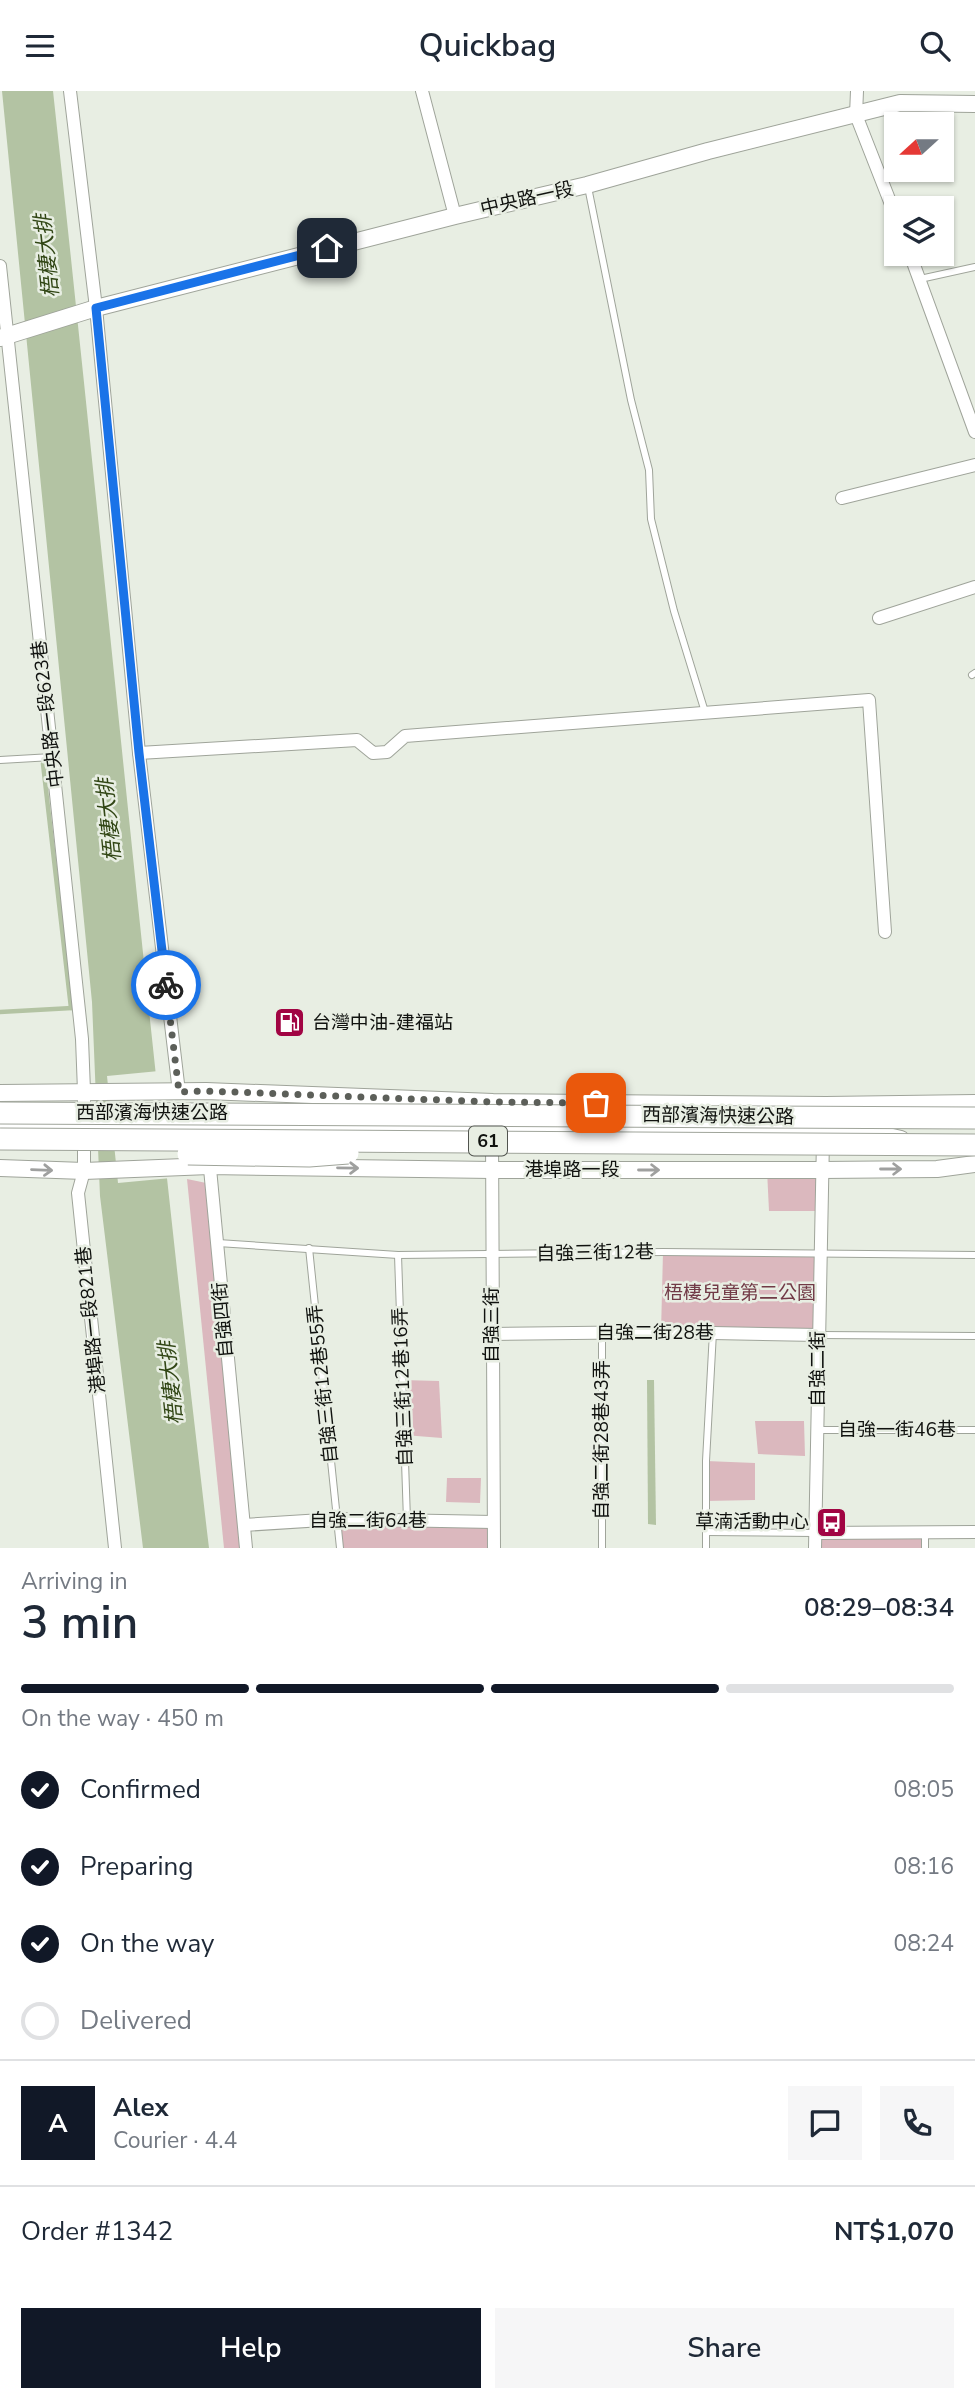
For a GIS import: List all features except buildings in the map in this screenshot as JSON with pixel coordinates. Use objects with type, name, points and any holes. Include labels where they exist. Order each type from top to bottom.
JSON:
[{"type":"highway","points":[[0,1103],[419,1105],[455,1114]]},
{"type":"highway","name":"西部濱海快速公路","points":[[0,1113],[975,1118]]},
{"type":"highway","name":"西部濱海快速公路","points":[[0,1139],[975,1145]]},
{"type":"highway","points":[[0,1152],[309,1156],[416,1148],[460,1141]]},
{"type":"street","points":[[70,91],[88,310],[179,1092]]},
{"type":"street","points":[[422,91],[455,216]]},
{"type":"street","points":[[858,91],[856,115],[887,196]]},
{"type":"street","name":"中央路一段","points":[[9,335],[88,310],[587,185],[708,151],[900,103],[975,104]]},
{"type":"street","name":"中央路一段623巷","points":[[0,266],[80,1026],[84,1091]]},
{"type":"street","points":[[915,266],[975,432]]},
{"type":"street","points":[[842,498],[975,465]]},
{"type":"street","points":[[879,618],[975,587]]},
{"type":"street","points":[[139,753],[357,740],[373,753],[387,752],[405,736],[869,700],[885,932]]},
{"type":"street","name":"港埠路一段821巷","points":[[84,1091],[84,1171],[78,1193],[115,1548]]},
{"type":"street","points":[[0,1093],[206,1091],[492,1102],[975,1105]]},
{"type":"street","name":"自強四街","points":[[206,1091],[209,1166],[246,1548]]},
{"type":"street","name":"自強三街","points":[[492,1102],[494,1548]]},
{"type":"street","name":"自強二街","points":[[815,1548],[819,1254],[826,1105]]},
{"type":"street","points":[[871,1132],[975,1105]]},
{"type":"street","points":[[0,1125],[871,1132],[975,1156]]},
{"type":"street","name":"港埠路一段","points":[[0,1168],[84,1171],[209,1166],[492,1170],[822,1170],[937,1169],[975,1164]]},
{"type":"street","name":"自強二街28巷","points":[[491,1334],[713,1332],[818,1335]]},
{"type":"street","name":"自強二街64巷","points":[[244,1525],[338,1519],[494,1522]]},
{"type":"street","points":[[816,1533],[975,1532]]},
{"type":"lane","points":[[587,185],[631,400],[649,470],[651,519],[674,611],[705,712]]},
{"type":"lane","points":[[920,279],[975,267]]},
{"type":"lane","points":[[0,760],[52,757]]},
{"type":"lane","name":"自強三街12巷","points":[[216,1243],[398,1255],[975,1255]]},
{"type":"lane","name":"自強三街12巷55弄","points":[[309,1248],[340,1548]]},
{"type":"lane","name":"自強三街12巷16弄","points":[[398,1255],[407,1520]]},
{"type":"lane","name":"自強二街28巷43弄","points":[[602,1332],[602,1548]]},
{"type":"lane","points":[[706,1548],[706,1461],[713,1332]]},
{"type":"lane","points":[[818,1335],[975,1336]]},
{"type":"lane","name":"自強一街46巷","points":[[818,1430],[975,1430]]},
{"type":"lane","points":[[706,1532],[816,1533]]},
{"type":"lane","points":[[925,1534],[925,1548]]},
{"type":"green space","points":[[767,1170],[822,1170],[822,1211],[769,1211]]},
{"type":"green space","points":[[187,1179],[211,1184],[243,1548],[224,1548]]},
{"type":"green space","name":"梧棲兒童第二公園","points":[[663,1252],[819,1254],[818,1335],[661,1332]]},
{"type":"green space","points":[[402,1380],[439,1381],[442,1438],[404,1435]]},
{"type":"green space","points":[[755,1421],[804,1421],[805,1456],[758,1454]]},
{"type":"green space","points":[[706,1461],[755,1463],[755,1500],[706,1501]]},
{"type":"green space","points":[[447,1478],[481,1478],[480,1503],[446,1502]]},
{"type":"green space","points":[[338,1519],[493,1522],[494,1548],[340,1548]]},
{"type":"green space","points":[[815,1533],[925,1534],[925,1548],[815,1548]]},
{"type":"water","name":"梧棲大排","points":[[2,91],[53,91],[209,1548],[143,1548],[100,1196],[92,1002]]},
{"type":"water","points":[[647,1380],[654,1380],[656,1525],[648,1524]]},
{"type":"pier","points":[[159,1071],[171,1178],[118,1183],[107,1076]]},
{"type":"waterway","points":[[43,764],[71,1008]]},
{"type":"waterway","points":[[0,1012],[72,1008]]},
{"type":"way so far","points":[[166,985],[179,1092],[596,1103]]},
{"type":"place","name":"台灣中油-建福站","points":[[289,1023]]},
{"type":"place","name":"草湳活動中心","points":[[832,1522]]},
{"type":"route","points":[[166,985],[139,753],[96,308],[327,248]]}]
